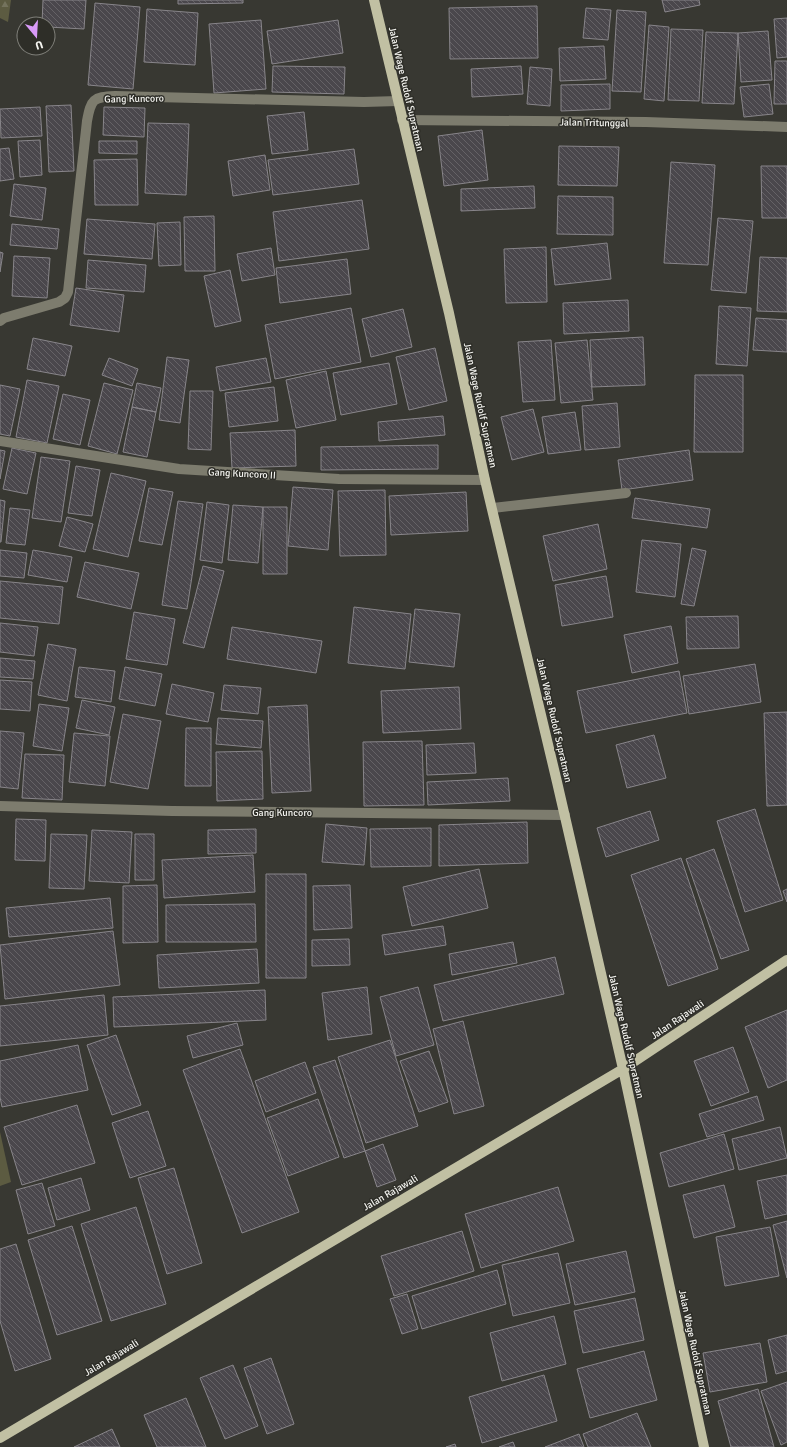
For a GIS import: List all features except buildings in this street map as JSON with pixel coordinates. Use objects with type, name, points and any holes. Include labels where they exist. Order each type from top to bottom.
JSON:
[{"type":"main road","name":"Jalan Wage Rudolf Supratman","points":[[374,0],[449,313],[485,480],[493,508],[623,1069],[704,1447]]},
{"type":"main road","name":"Jalan Rajawali","points":[[0,1438],[623,1069],[787,960]]},
{"type":"street","name":"Gang Kuncoro","points":[[0,321],[4,318],[59,302],[66,298],[69,284],[86,121],[90,105],[96,99],[105,96],[115,96],[364,102],[398,101]]},
{"type":"street","name":"Jalan Tritunggal","points":[[402,120],[646,122],[787,127]]},
{"type":"street","name":"Gang Kuncoro II","points":[[0,441],[179,469],[339,479],[485,480]]},
{"type":"street","points":[[493,508],[626,493]]},
{"type":"street","name":"Gang Kuncoro","points":[[0,806],[172,811],[564,815]]},
{"type":"green space","points":[[0,0],[11,0],[8,22],[0,18]]},
{"type":"green space","points":[[0,1132],[11,1182],[0,1186]]}]
